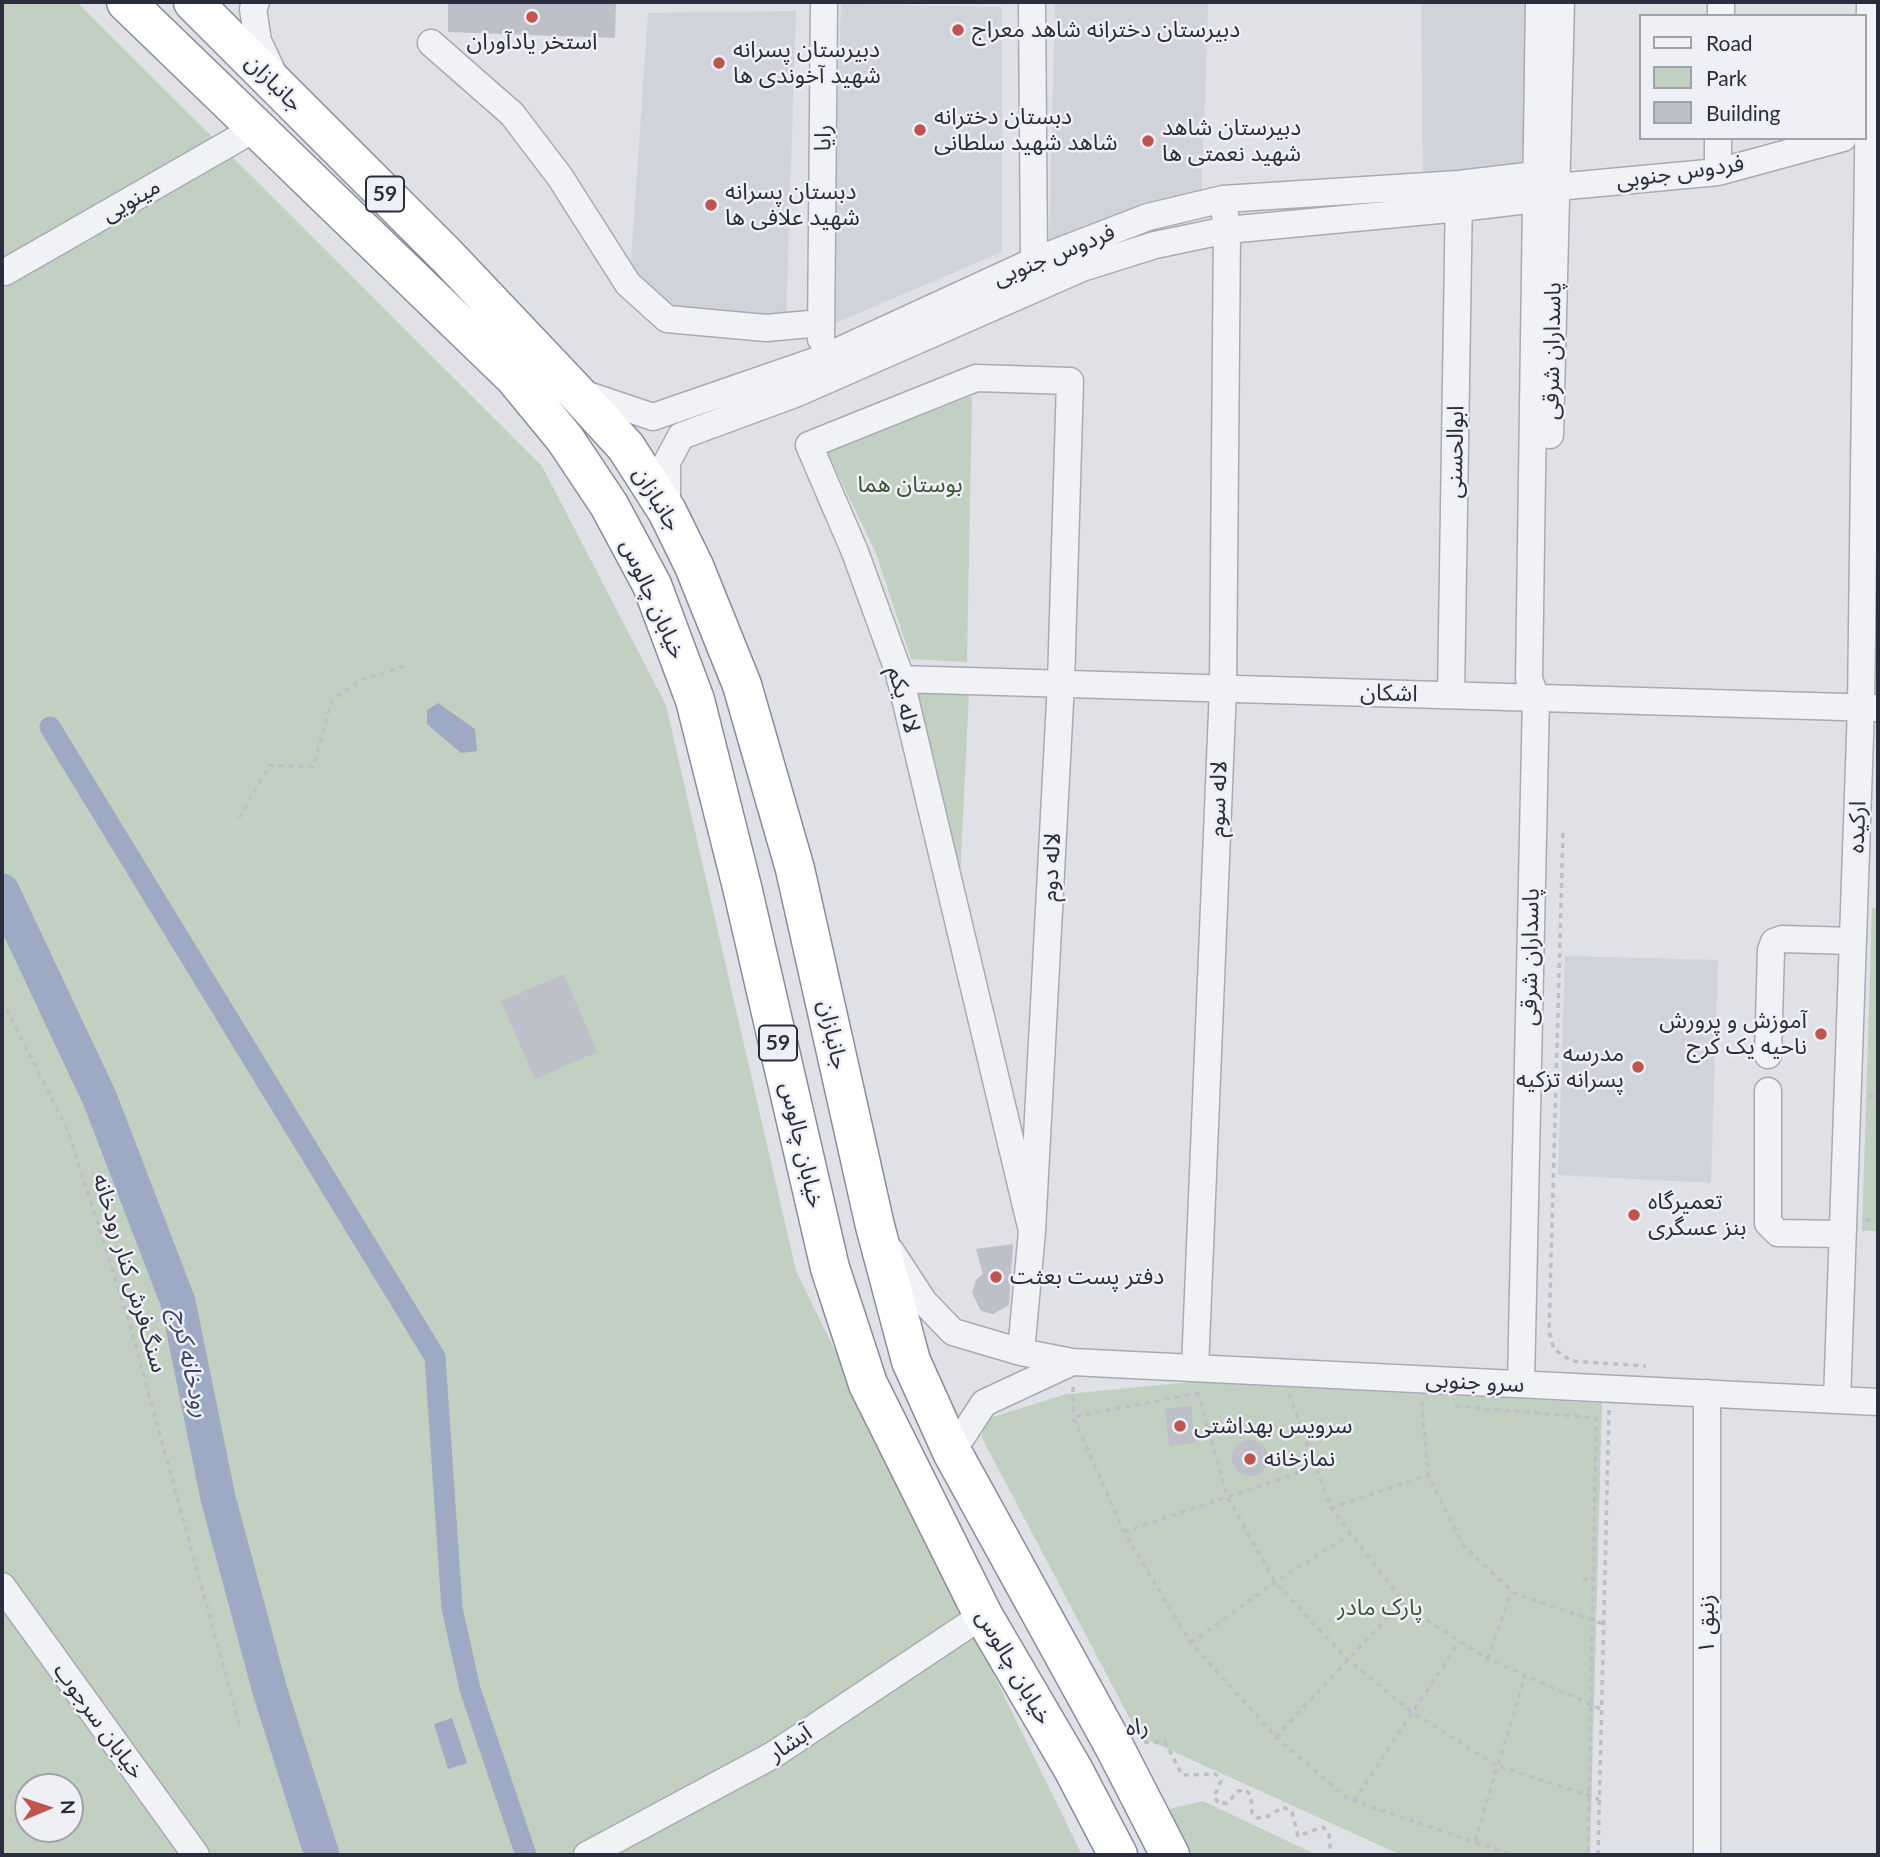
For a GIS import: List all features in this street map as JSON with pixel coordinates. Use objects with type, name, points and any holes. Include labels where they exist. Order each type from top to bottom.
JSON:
[{"type":"highway","name":"جانبازان","points":[[126,2],[399,264]]},
{"type":"highway","name":"جانبازان","points":[[192,2],[279,87],[574,390],[626,447],[667,510],[694,566],[742,685],[795,869],[875,1226]]},
{"type":"highway","name":"خیابان چالوس","points":[[399,264],[514,377],[565,439],[609,505],[652,585],[695,700],[742,887],[830,1268],[864,1371],[983,1615],[1073,1769],[1118,1855]]},
{"type":"highway","points":[[742,887],[795,869]]},
{"type":"highway","name":"59","points":[[875,1226],[911,1361],[953,1452],[1115,1748],[1170,1855]]},
{"type":"street","points":[[256,2],[253,9],[258,41],[279,87]]},
{"type":"street","name":"رایا","points":[[821,359],[824,2]]},
{"type":"street","points":[[1032,2],[1034,261]]},
{"type":"street","name":"پاسداران شرقی","points":[[1521,1384],[1536,698],[1544,682],[1539,2]]},
{"type":"street","name":"پاسداران شرقی","points":[[1542,187],[1561,2]]},
{"type":"street","name":"ارکیده","points":[[1866,89],[1870,2]]},
{"type":"street","points":[[431,43],[512,114],[560,177],[628,284],[667,319],[766,328],[821,323]]},
{"type":"street","name":"مینویی","points":[[5,272],[256,128]]},
{"type":"street","points":[[1718,140],[1718,172]]},
{"type":"street","name":"فردوس جنوبی","points":[[667,510],[667,462],[681,436],[795,394],[1082,268],[1155,245],[1227,230],[1459,196],[1718,172],[1838,140]]},
{"type":"street","name":"ارکیده","points":[[1837,1400],[1853,941],[1870,708],[1864,140]]},
{"type":"street","name":"فردوس جنوبی","points":[[574,390],[653,417],[821,359],[1034,261],[1148,217],[1223,199],[1459,196]]},
{"type":"street","name":"ابوالحسنی","points":[[1451,695],[1459,196]]},
{"type":"street","name":"لاله سوم","points":[[1197,1380],[1223,688],[1227,230],[1223,199]]},
{"type":"street","name":"لاله یکم","points":[[1032,1231],[900,678],[855,552],[810,446],[976,378],[1070,381]]},
{"type":"street","name":"لاله دوم","points":[[1021,1352],[1032,1231],[1061,683],[1070,381]]},
{"type":"street","name":"اشکان","points":[[900,678],[1870,708]]},
{"type":"street","points":[[1768,1055],[1771,950],[1774,942],[1782,939],[1853,941]]},
{"type":"street","points":[[1769,1091],[1768,1223],[1778,1233],[1842,1234]]},
{"type":"street","name":"سرو جنوبی","points":[[875,1226],[923,1302],[953,1332],[1021,1352],[1072,1362],[1197,1380],[1286,1389],[1422,1391],[1521,1384],[1878,1402]]},
{"type":"street","points":[[953,1452],[984,1402],[1072,1362]]},
{"type":"street","name":"زنبق ۱","points":[[1707,1393],[1707,1855]]},
{"type":"street","name":"خیابان سرجوب","points":[[2,1587],[197,1855]]},
{"type":"street","name":"آبشار","points":[[587,1855],[773,1755],[983,1615]]},
{"type":"path","points":[[239,818],[270,765],[313,766],[332,700],[360,680],[405,666]]},
{"type":"path","points":[[1563,833],[1549,1332],[1554,1349],[1571,1361],[1651,1366]]},
{"type":"path","name":"سنگ‌فرش کنار رودخانه","points":[[2,1000],[68,1130],[130,1325],[241,1730]]},
{"type":"path","points":[[1072,1362],[1073,1417],[1124,1532],[1191,1643],[1276,1737],[1354,1801],[1513,1855]]},
{"type":"path","points":[[1197,1380],[1211,1393]]},
{"type":"path","points":[[1073,1417],[1197,1380]]},
{"type":"path","points":[[1197,1380],[1227,1496],[1275,1582],[1347,1659],[1412,1712],[1496,1765],[1599,1799]]},
{"type":"path","points":[[1286,1389],[1303,1398]]},
{"type":"path","points":[[1286,1389],[1331,1508],[1408,1608],[1488,1660],[1601,1709]]},
{"type":"path","points":[[1598,1855],[1610,1389]]},
{"type":"path","points":[[1422,1391],[1428,1475],[1463,1545],[1511,1591],[1604,1624]]},
{"type":"path","points":[[1409,1402],[1422,1391]]},
{"type":"path","points":[[1422,1391],[1435,1404]]},
{"type":"path","points":[[1449,1405],[1596,1418],[1588,1855]]},
{"type":"path","points":[[1124,1532],[1316,1467]]},
{"type":"path","points":[[1331,1508],[1428,1475]]},
{"type":"path","points":[[1191,1643],[1275,1582],[1351,1534]]},
{"type":"path","points":[[1583,1579],[1594,1580]]},
{"type":"path","points":[[1488,1660],[1511,1591]]},
{"type":"path","points":[[1276,1737],[1403,1601]]},
{"type":"path","points":[[1354,1801],[1460,1642]]},
{"type":"path","points":[[1475,1841],[1525,1676]]},
{"type":"path","name":"راه","points":[[1115,1748],[1130,1741],[1165,1742],[1182,1775],[1216,1774],[1221,1781],[1214,1796],[1219,1804],[1227,1803],[1238,1791],[1246,1790],[1251,1796],[1252,1813],[1257,1818],[1269,1816],[1283,1807],[1292,1812],[1297,1836],[1323,1827],[1329,1835],[1331,1855]]},
{"type":"path","points":[[1355,1855],[1367,1855]]},
{"type":"shaded area","points":[[1055,2],[1208,2],[1201,193],[1049,247]]},
{"type":"shaded area","points":[[1421,2],[1525,2],[1525,168],[1423,174]]},
{"type":"shaded area","name":"دبستان دخترانه شاهد شهید سلطانی","points":[[841,4],[1002,7],[1002,252],[831,325]]},
{"type":"shaded area","name":"دبستان پسرانه شهید علافی ها","points":[[796,11],[786,321],[669,312],[630,275],[648,13]]},
{"type":"shaded area","name":"مدرسه پسرانه تزکیه","points":[[1565,956],[1718,960],[1711,1183],[1558,1175]]},
{"type":"green space","points":[[2,2],[77,2],[542,466],[666,705],[796,1271],[1082,1855],[2,1855]]},
{"type":"green space","name":"بوستان هما","points":[[972,396],[967,662],[911,659],[876,553],[827,452]]},
{"type":"green space","points":[[908,693],[969,694],[958,919]]},
{"type":"green space","points":[[1872,908],[1878,908],[1878,1231],[1862,1231]]},
{"type":"green space","name":"پارک مادر","points":[[1191,1382],[1602,1403],[1590,1855],[1401,1855],[1139,1736],[981,1436],[990,1418],[1066,1394]]},
{"type":"green space","points":[[1203,1801],[1317,1855],[1170,1855],[1161,1811]]},
{"type":"water","points":[[438,703],[475,729],[477,751],[461,753],[427,724],[427,710]]},
{"type":"water","points":[[452,1718],[467,1763],[448,1769],[434,1724]]},
{"type":"building","name":"استخر یادآوران","points":[[448,2],[616,2],[615,38],[448,32]]},
{"type":"building","points":[[564,974],[597,1052],[535,1079],[501,1001]]},
{"type":"building","name":"دفتر پست بعثت","points":[[1013,1244],[1009,1305],[993,1314],[981,1311],[972,1293],[976,1280],[983,1274],[976,1249]]},
{"type":"building","name":"سرویس بهداشتی","points":[[1191,1406],[1195,1443],[1169,1446],[1165,1409]]},
{"type":"building","name":"نمازخانه","points":[[1250,1440],[1263,1445],[1268,1458],[1263,1471],[1250,1476],[1237,1471],[1232,1458],[1237,1445]]},
{"type":"waterway","points":[[50,727],[435,1357],[452,1608],[470,1689],[526,1855]]},
{"type":"waterway","name":"رودخانه کرج","points":[[2,891],[100,1099],[178,1302],[218,1498],[270,1691],[322,1855]]},
{"type":"place","name":"استخر یادآوران","points":[[532,17]]},
{"type":"place","name":"دبیرستان دخترانه شاهد معراج","points":[[958,30]]},
{"type":"place","name":"دبیرستان پسرانه شهید آخوندی ها","points":[[719,63]]},
{"type":"place","name":"دبستان دخترانه شاهد شهید سلطانی","points":[[920,130]]},
{"type":"place","name":"دبیرستان شاهد شهید نعمتی ها","points":[[1148,141]]},
{"type":"place","name":"دبستان پسرانه شهید علافی ها","points":[[711,205]]},
{"type":"place","name":"آموزش و پرورش ناحیه یک کرج","points":[[1821,1034]]},
{"type":"place","name":"مدرسه پسرانه تزکیه","points":[[1638,1067]]},
{"type":"place","name":"تعمیرگاه بنز عسگری","points":[[1634,1215]]},
{"type":"place","name":"دفتر پست بعثت","points":[[996,1277]]},
{"type":"place","name":"سرویس بهداشتی","points":[[1180,1426]]},
{"type":"place","name":"نمازخانه","points":[[1250,1459]]}]
